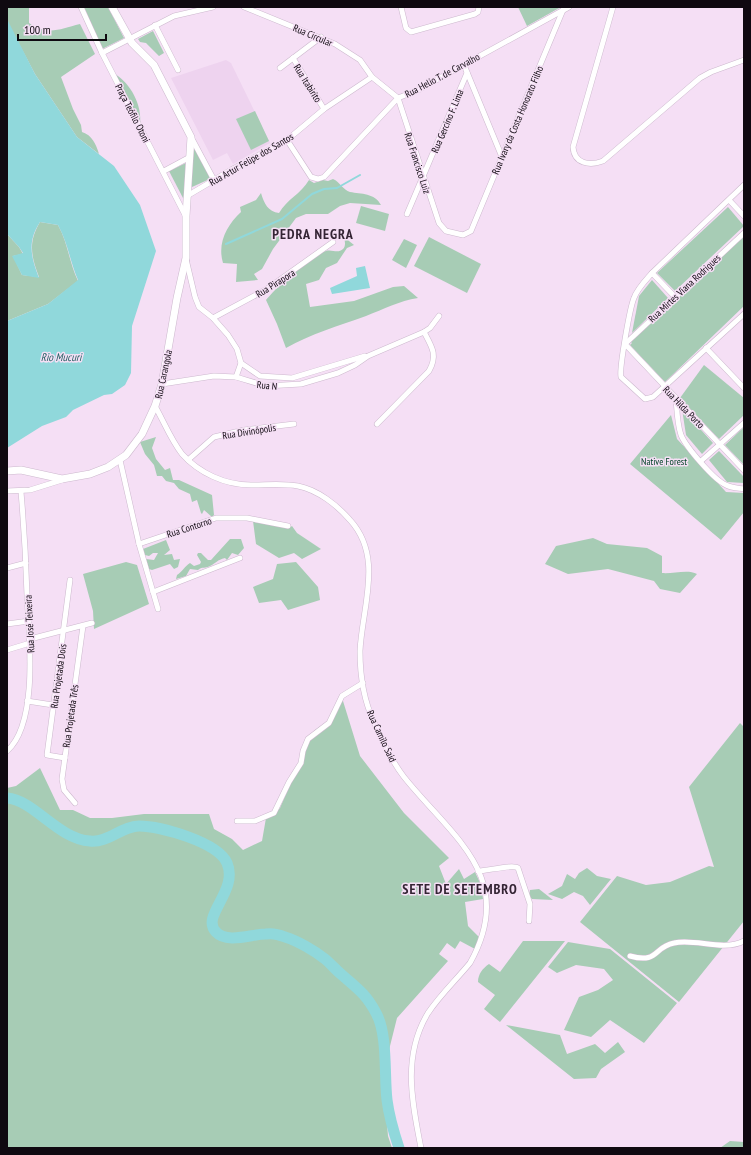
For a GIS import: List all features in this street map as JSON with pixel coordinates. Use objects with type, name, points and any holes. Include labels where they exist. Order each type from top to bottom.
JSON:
[{"type":"main road","points":[[112,7],[130,39],[154,65],[191,137],[186,216]]},
{"type":"main road","name":"Rua Carangola","points":[[62,479],[95,472],[120,460],[132,448],[142,434],[156,406],[162,384],[186,258],[186,216]]},
{"type":"main road","points":[[7,471],[21,470],[62,479]]},
{"type":"street","name":"Praça Teófilo Otoni","points":[[81,7],[102,54],[186,216]]},
{"type":"street","points":[[102,54],[174,16],[213,7]]},
{"type":"street","name":"Rua Circular","points":[[244,7],[321,37],[360,60],[372,77]]},
{"type":"street","points":[[401,7],[406,28],[412,32],[474,14],[478,12],[478,7]]},
{"type":"street","points":[[613,7],[573,147],[577,158],[587,164],[592,164],[603,160],[700,78],[711,72],[744,60]]},
{"type":"street","name":"Rua Helio T. de Carvalho","points":[[287,140],[311,177],[318,179],[331,172],[398,98],[418,90],[566,8]]},
{"type":"street","name":"Rua Ivary da Costa Honorato Filho","points":[[471,231],[566,8]]},
{"type":"street","points":[[156,25],[178,70]]},
{"type":"street","name":"Rua Itabirito","points":[[280,68],[321,37]]},
{"type":"street","name":"Rua Itabirito","points":[[293,58],[324,108]]},
{"type":"street","points":[[464,65],[502,157]]},
{"type":"street","name":"Rua Gercino F. Lima","points":[[407,214],[467,72]]},
{"type":"street","points":[[372,77],[398,98]]},
{"type":"street","name":"Rua Artur Felipe dos Santos","points":[[187,196],[287,140],[324,108],[372,77]]},
{"type":"street","name":"Rua Francisco Luiz","points":[[398,98],[423,178],[442,227],[446,231],[463,235],[471,231]]},
{"type":"street","points":[[191,137],[214,180]]},
{"type":"street","points":[[164,171],[190,157]]},
{"type":"street","points":[[744,185],[652,273],[633,298],[620,366],[621,377],[641,396],[649,400],[744,314]]},
{"type":"street","points":[[729,200],[744,216]]},
{"type":"street","name":"Rua Mirtes Viana Rodrigues","points":[[625,344],[744,233]]},
{"type":"street","name":"Rua Pirapora","points":[[213,318],[267,290],[333,242]]},
{"type":"street","points":[[186,258],[199,307],[213,318],[233,340],[241,363],[236,377]]},
{"type":"street","points":[[652,273],[675,297]]},
{"type":"street","name":"Rua N","points":[[241,363],[254,374],[260,376],[292,378],[308,374],[334,364],[368,356],[424,332],[430,328],[439,316]]},
{"type":"street","points":[[378,424],[429,371],[434,362],[434,354],[424,332]]},
{"type":"street","name":"Rua Hilda Porto","points":[[625,344],[744,470]]},
{"type":"street","points":[[706,348],[744,388]]},
{"type":"street","name":"Rua N","points":[[162,384],[202,377],[236,377],[251,383],[275,386],[310,382],[338,373],[355,365],[368,356]]},
{"type":"street","points":[[251,383],[254,374]]},
{"type":"street","points":[[308,374],[310,382]]},
{"type":"street","points":[[676,398],[677,418],[681,435],[701,461],[725,485],[744,489]]},
{"type":"street","name":"Rua Camilo Said","points":[[156,406],[175,443],[188,460],[207,473],[227,482],[249,485],[287,484],[308,489],[330,501],[351,520],[365,544],[370,574],[360,651],[362,683],[372,719],[396,765],[456,834],[472,855],[484,892],[486,912],[481,942],[470,963],[428,1014],[413,1050],[412,1097],[421,1148]]},
{"type":"street","points":[[701,461],[744,423]]},
{"type":"street","name":"Rua Divinópolis","points":[[188,460],[214,437],[244,430],[294,424]]},
{"type":"street","points":[[120,460],[139,544],[158,609]]},
{"type":"street","points":[[7,491],[21,492],[45,486],[62,479]]},
{"type":"street","name":"Rua José Teixeira","points":[[7,751],[18,738],[27,701],[30,641],[21,492]]},
{"type":"street","name":"Rua Contorno","points":[[139,544],[216,518],[247,518],[288,526]]},
{"type":"street","points":[[152,592],[240,558]]},
{"type":"street","points":[[7,568],[26,563]]},
{"type":"street","name":"Rua Projetada Dois","points":[[65,758],[47,755],[70,580]]},
{"type":"street","points":[[7,624],[29,621]]},
{"type":"street","points":[[7,650],[30,641],[92,623]]},
{"type":"street","name":"Rua Projetada Três","points":[[75,803],[62,785],[83,626]]},
{"type":"street","points":[[237,821],[255,821],[274,813],[289,782],[301,763],[303,751],[308,739],[328,723],[342,696],[362,683]]},
{"type":"street","points":[[27,701],[53,705]]},
{"type":"street","points":[[478,871],[496,870],[510,865],[518,868],[530,904],[529,921]]},
{"type":"street","points":[[630,956],[648,958],[656,954],[663,947],[673,943],[682,942],[731,945],[744,941]]},
{"type":"shaded area","points":[[226,60],[231,63],[270,143],[233,164],[227,153],[213,160],[171,78]]},
{"type":"green space","points":[[7,7],[29,7],[29,23],[42,29],[54,30],[80,24],[95,54],[61,77],[73,109],[81,125],[82,132],[93,140],[99,154],[77,137],[35,74],[8,23]]},
{"type":"green space","points":[[84,7],[108,7],[124,38],[102,49]]},
{"type":"green space","points":[[518,7],[561,7],[527,26]]},
{"type":"green space","points":[[153,31],[164,53],[159,56],[146,43],[140,42],[138,39]]},
{"type":"green space","points":[[115,74],[126,83],[137,102],[140,124]]},
{"type":"green space","points":[[255,111],[269,141],[251,150],[236,119]]},
{"type":"green space","points":[[195,149],[212,178],[192,187],[190,186],[193,151]]},
{"type":"green space","points":[[186,163],[184,198],[183,198],[169,171]]},
{"type":"green space","points":[[333,179],[348,191],[371,196],[381,205],[350,203],[340,206],[328,214],[306,214],[296,218],[273,249],[262,269],[254,274],[258,280],[236,282],[237,264],[223,263],[221,248],[224,235],[231,223],[241,212],[240,207],[256,200],[261,193],[269,209],[279,213],[309,180],[314,183]]},
{"type":"green space","points":[[361,206],[389,214],[385,231],[356,223]]},
{"type":"green space","points":[[728,207],[744,226],[675,291],[657,273]]},
{"type":"green space","points":[[40,222],[58,225],[78,281],[48,304],[7,321],[7,234],[19,247],[23,254],[13,256],[22,275],[39,277],[34,262],[32,243],[36,229]]},
{"type":"green space","points":[[744,236],[744,306],[665,382],[630,345],[632,343],[629,340]]},
{"type":"green space","points":[[344,237],[354,245],[347,248],[337,263],[326,268],[319,280],[306,284],[310,307],[354,301],[393,287],[404,286],[418,298],[398,303],[325,330],[286,348],[266,300],[285,280],[311,259],[326,251],[339,251],[343,249],[345,245]]},
{"type":"green space","points":[[429,237],[481,264],[467,293],[414,266]]},
{"type":"green space","points":[[404,239],[417,245],[406,268],[392,260]]},
{"type":"green space","points":[[652,280],[668,298],[632,333],[639,296]]},
{"type":"green space","points":[[704,365],[744,398],[744,415],[719,439],[680,398]]},
{"type":"green space","points":[[682,409],[713,443],[702,454],[686,435]]},
{"type":"green space","name":"Native Forest","points":[[671,415],[677,439],[726,492],[744,493],[744,512],[721,540],[630,464]]},
{"type":"green space","points":[[744,427],[744,465],[725,445]]},
{"type":"green space","points":[[156,437],[152,448],[156,459],[165,470],[170,468],[173,480],[179,480],[212,495],[214,515],[212,517],[204,510],[202,514],[201,513],[197,500],[192,502],[190,494],[179,489],[174,483],[166,481],[162,476],[157,476],[154,465],[145,454],[140,442]]},
{"type":"green space","points":[[719,451],[744,477],[744,483],[727,482],[709,460]]},
{"type":"green space","points":[[253,521],[289,528],[292,526],[297,533],[321,549],[302,559],[294,553],[279,558],[256,544]]},
{"type":"green space","points":[[593,538],[607,544],[647,548],[662,556],[662,573],[689,572],[697,574],[680,593],[660,589],[654,581],[608,569],[568,574],[545,564],[556,546]]},
{"type":"green space","points":[[230,539],[241,539],[244,548],[238,555],[232,553],[227,560],[225,558],[222,559],[208,567],[198,570],[190,569],[186,576],[176,579],[177,575],[190,563],[194,566],[200,564],[201,562],[197,555],[198,553],[201,553],[208,560],[211,560]]},
{"type":"green space","points":[[166,540],[170,550],[164,555],[172,554],[174,560],[180,559],[178,567],[174,569],[170,564],[152,570],[149,569],[146,559],[154,560],[158,553],[153,553],[149,556],[145,555],[143,549]]},
{"type":"green space","points":[[126,562],[137,565],[149,604],[94,629],[93,611],[83,574]]},
{"type":"green space","points":[[296,562],[318,587],[320,600],[288,610],[281,600],[259,603],[253,587],[273,579],[277,564]]},
{"type":"green space","points":[[343,701],[360,756],[404,813],[449,858],[439,866],[446,884],[459,869],[464,879],[475,872],[481,885],[483,899],[465,902],[468,926],[479,937],[475,949],[460,941],[455,949],[447,943],[439,954],[448,961],[397,1018],[383,1074],[388,1136],[392,1148],[7,1148],[7,788],[16,786],[40,768],[60,810],[73,810],[90,818],[112,818],[144,814],[209,814],[214,829],[232,839],[243,850],[262,841],[266,818],[274,814],[280,808],[307,744],[315,730],[328,721],[337,702]]},
{"type":"green space","points":[[740,723],[744,727],[744,921],[679,1002],[580,922],[617,876],[646,885],[670,882],[709,866],[714,867],[689,787]]},
{"type":"green space","points":[[587,868],[597,876],[611,879],[590,905],[583,896],[574,892],[562,899],[548,894],[562,886],[567,874],[575,879],[579,873]]},
{"type":"green space","points":[[539,889],[553,900],[532,899],[529,896],[530,890]]},
{"type":"green space","points":[[523,941],[565,941],[500,1022],[484,1009],[495,995],[478,982],[479,976],[483,969],[489,964],[500,972]]},
{"type":"green space","points":[[568,942],[610,949],[677,1003],[644,1043],[610,1020],[591,1037],[564,1030],[579,997],[598,990],[613,980],[604,969],[576,965],[557,973],[548,967]]},
{"type":"green space","points":[[506,1025],[560,1035],[567,1054],[595,1044],[605,1053],[618,1042],[625,1052],[601,1069],[596,1078],[574,1079]]},
{"type":"green space","points":[[730,1141],[744,1142],[744,1148],[720,1148]]},
{"type":"water","name":"Rio Mucuri","points":[[7,19],[35,74],[77,137],[114,166],[140,205],[156,251],[132,326],[131,373],[125,385],[112,394],[104,395],[73,410],[66,417],[42,426],[7,448],[7,321],[48,304],[78,280],[58,225],[40,222],[33,236],[32,256],[39,278],[22,275],[12,256],[23,253],[7,234]]},
{"type":"water","points":[[365,266],[370,288],[332,294],[330,288],[357,276],[356,268]]},
{"type":"waterway","points":[[226,244],[282,219],[312,194],[324,189],[337,188],[360,175]]},
{"type":"waterway","points":[[7,798],[17,800],[27,805],[67,834],[78,839],[90,841],[103,840],[133,827],[148,827],[174,832],[188,837],[201,842],[221,855],[227,863],[229,873],[225,893],[213,918],[212,926],[216,932],[221,936],[233,938],[260,934],[273,934],[295,941],[325,959],[369,1001],[380,1022],[384,1043],[387,1100],[399,1148]]},
{"type":"district","name":"PEDRA NEGRA","points":[[313,234]]},
{"type":"district","name":"SETE DE SETEMBRO","points":[[460,889]]}]
